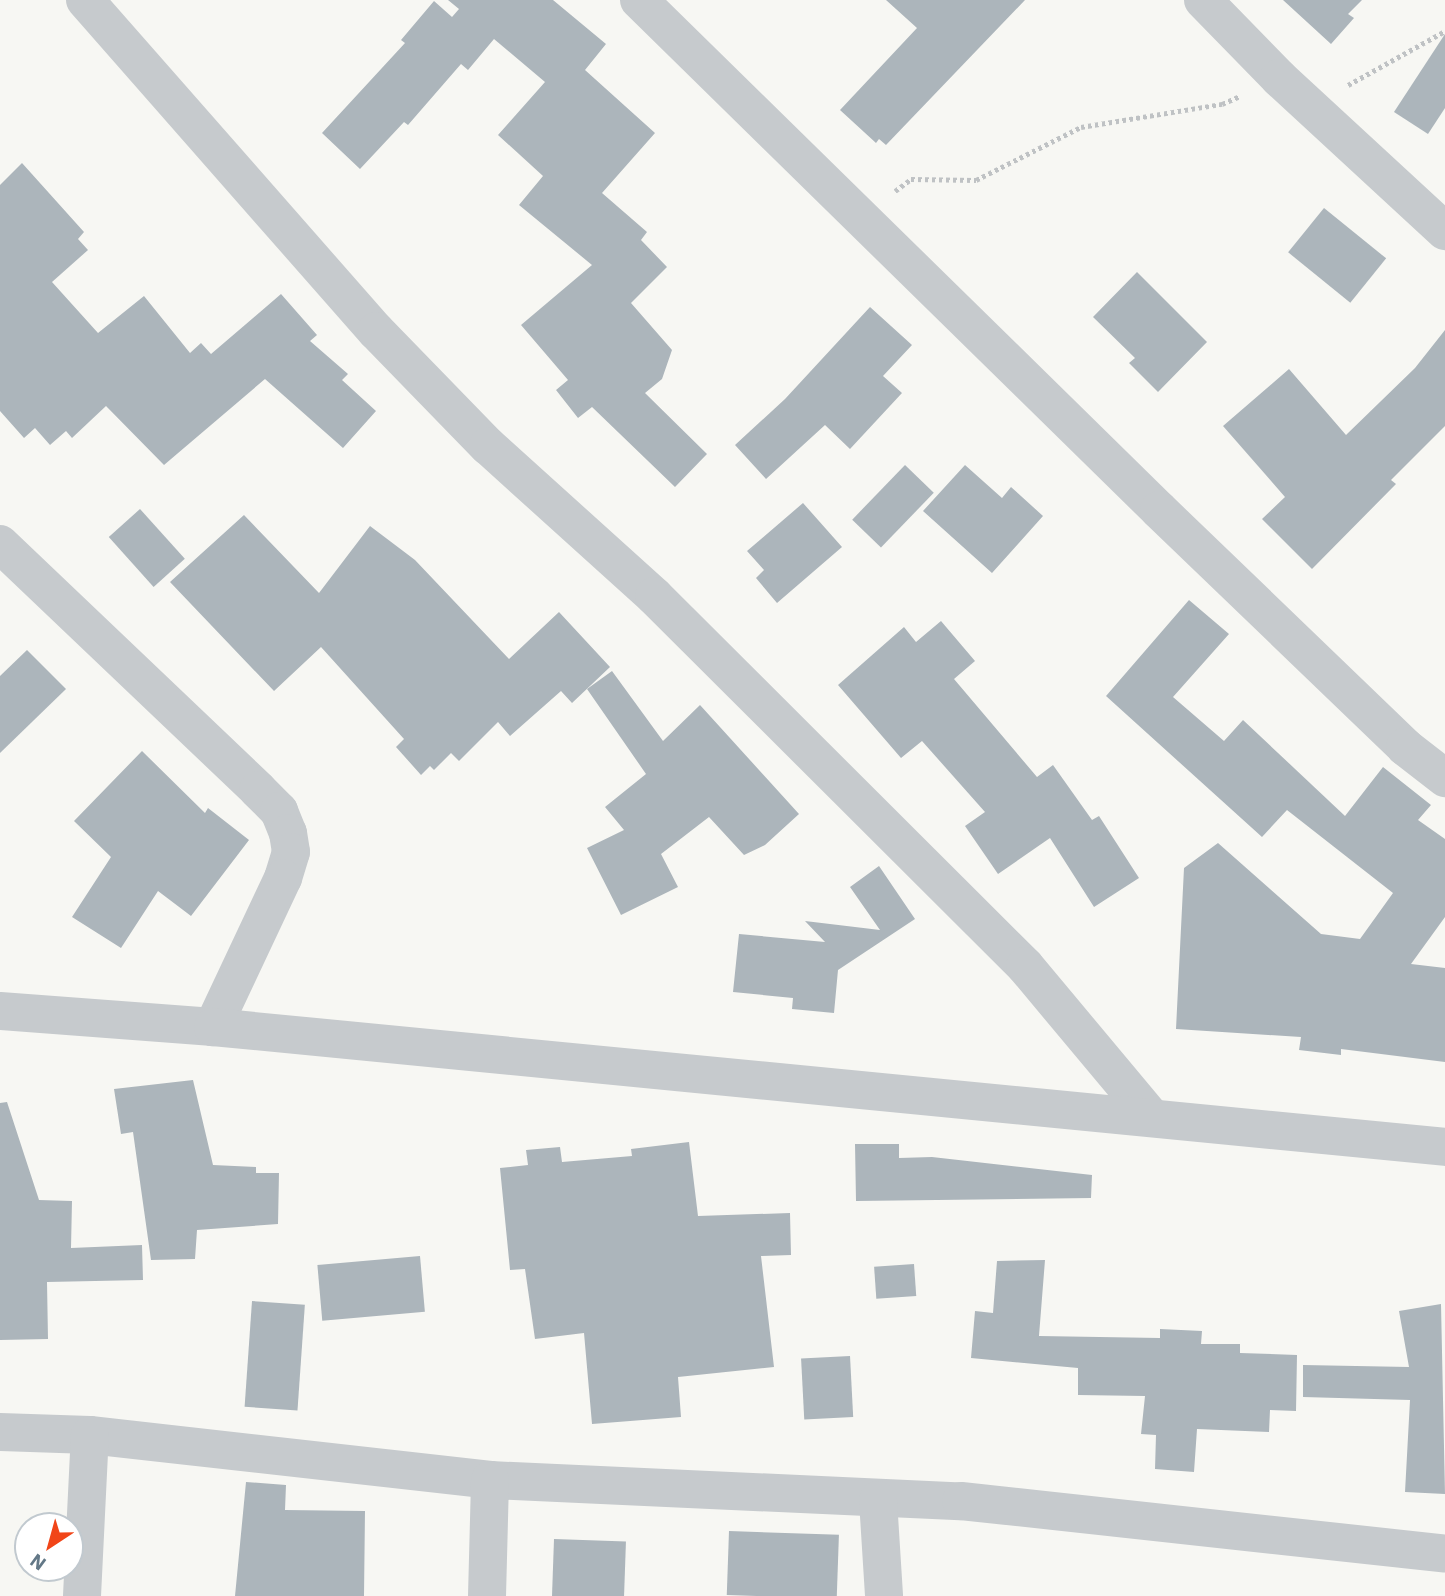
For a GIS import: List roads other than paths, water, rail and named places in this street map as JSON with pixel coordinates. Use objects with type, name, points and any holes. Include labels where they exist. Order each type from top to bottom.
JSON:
[{"type":"street","points":[[85,0],[376,331],[488,446],[654,596],[1016,957],[1152,1118]]},
{"type":"street","points":[[639,0],[857,219],[1405,747],[1445,778]]},
{"type":"street","points":[[1203,0],[1279,78],[1445,231]]},
{"type":"street","points":[[0,544],[279,811],[288,833],[291,852],[283,878],[213,1027]]},
{"type":"street","points":[[0,1011],[213,1027],[1445,1147]]},
{"type":"street","points":[[0,1432],[90,1436],[490,1480],[878,1500],[961,1501],[1445,1554]]},
{"type":"street","points":[[82,1596],[90,1436]]},
{"type":"street","points":[[487,1596],[490,1480]]},
{"type":"street","points":[[878,1500],[884,1596]]}]
